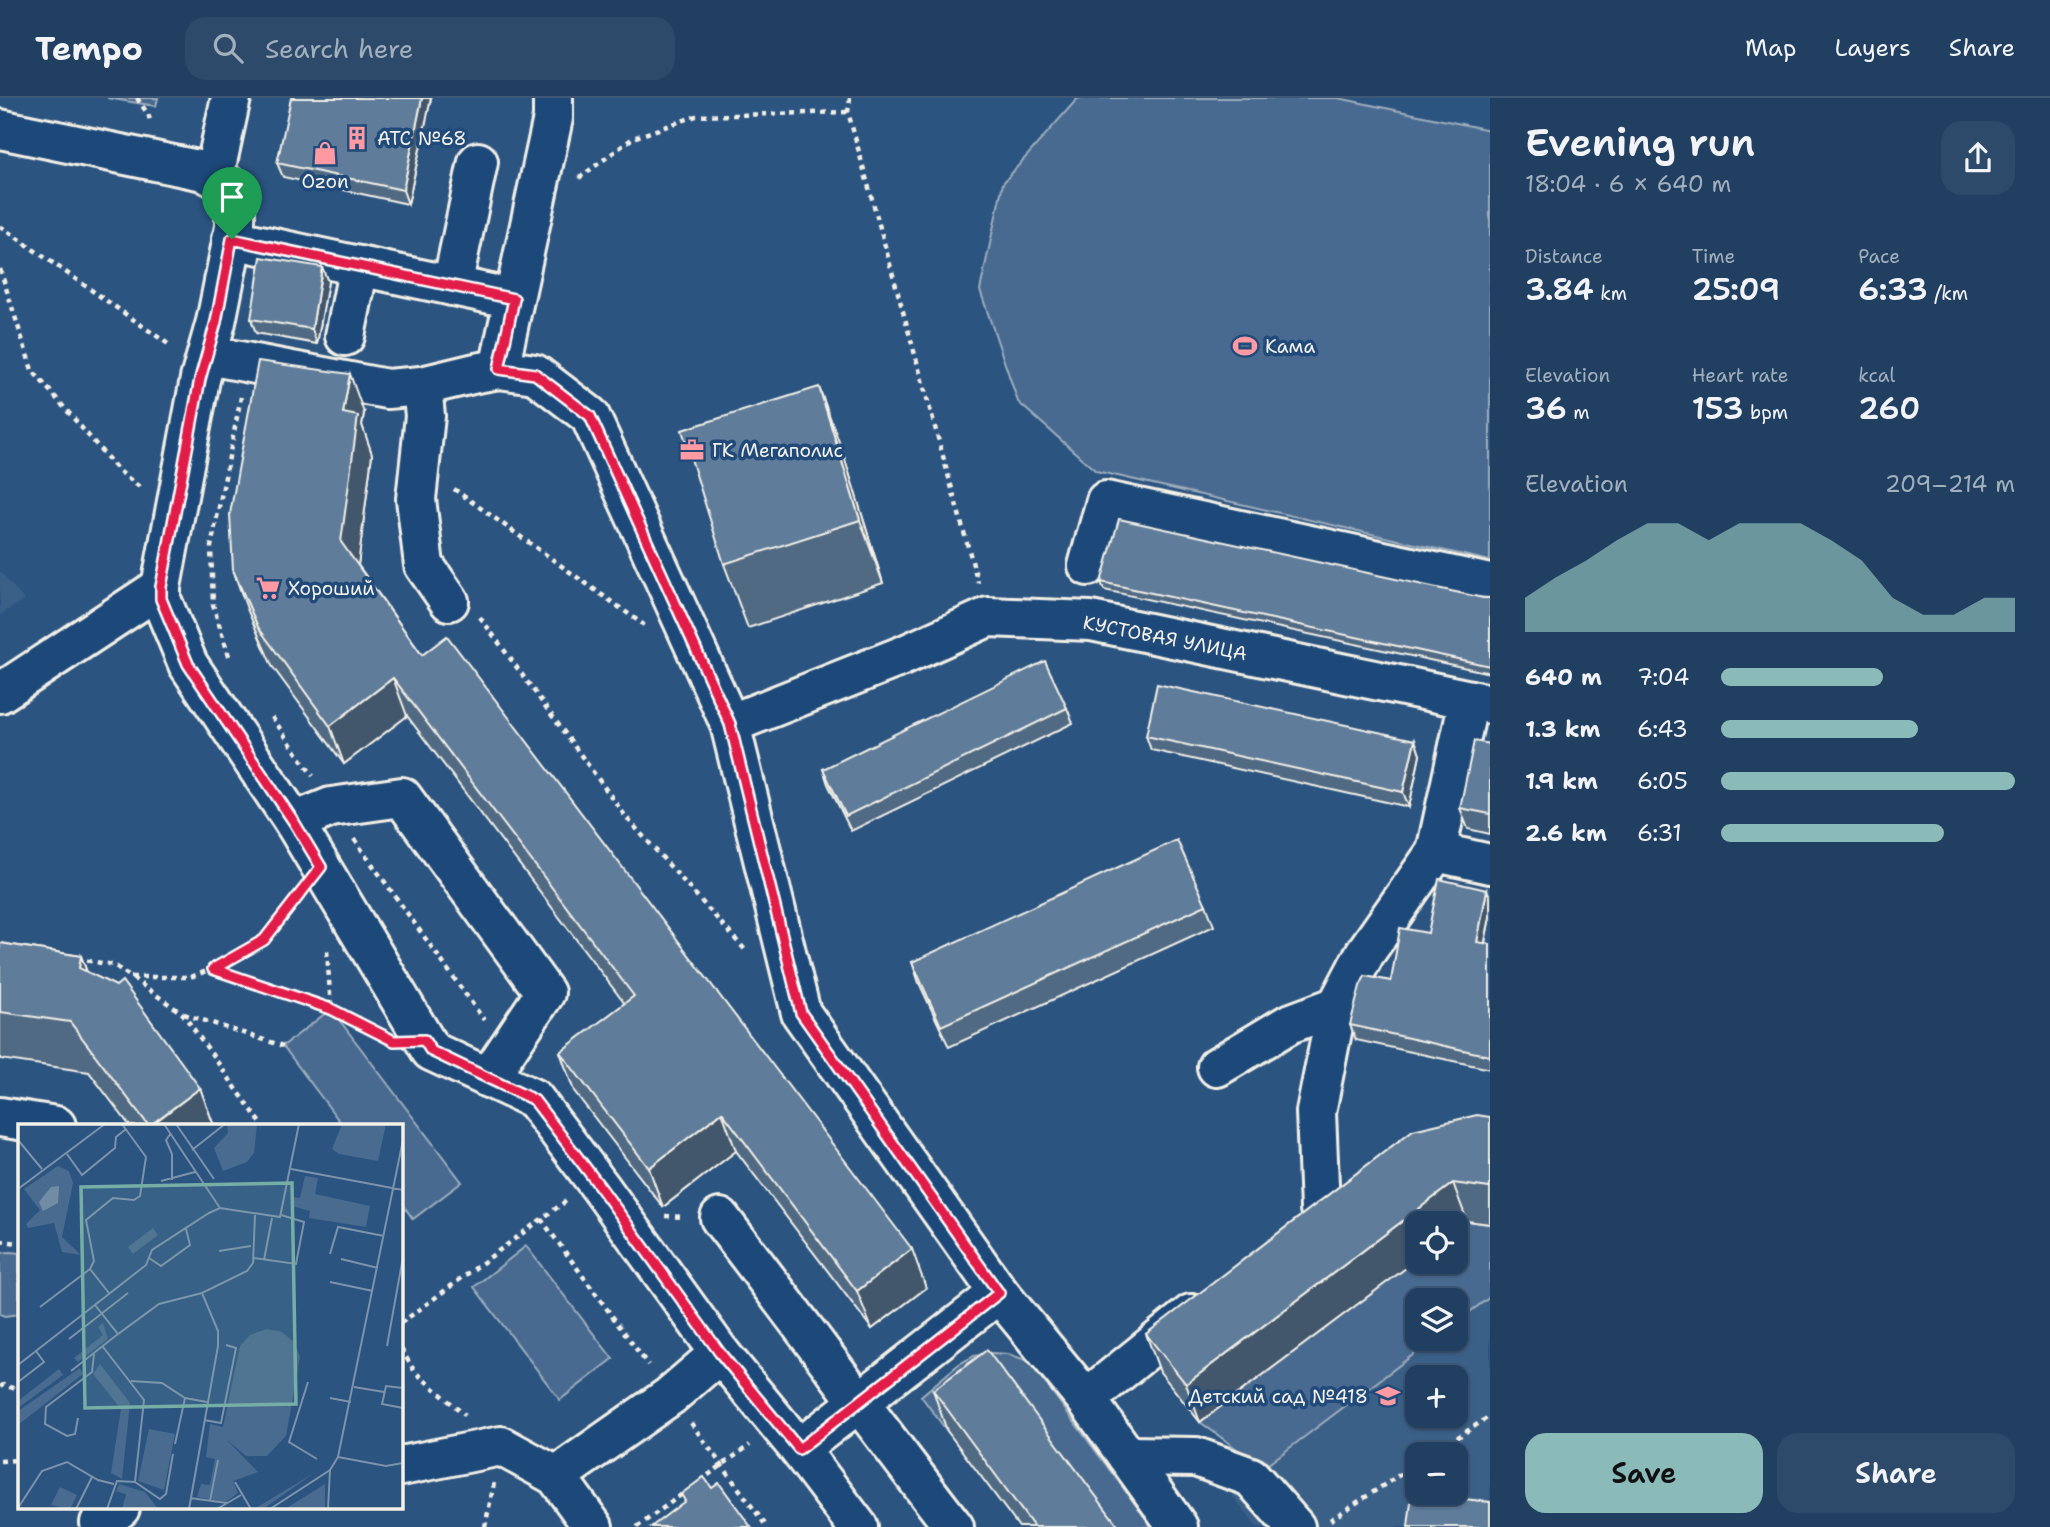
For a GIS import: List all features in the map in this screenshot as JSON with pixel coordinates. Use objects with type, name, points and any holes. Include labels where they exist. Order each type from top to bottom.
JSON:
[{"type":"street","points":[[214,176],[231,98]]},
{"type":"street","points":[[499,369],[552,118],[553,98]]},
{"type":"street","points":[[0,128],[176,164],[203,171],[225,183],[235,204],[235,227],[212,339],[200,379],[161,587],[161,599],[188,664],[294,822],[431,1051],[534,1100],[595,1179],[720,1353],[789,1436],[858,1527]]},
{"type":"street","points":[[452,286],[478,162]]},
{"type":"street","points":[[232,239],[514,299]]},
{"type":"street","points":[[345,336],[359,266]]},
{"type":"street","points":[[212,339],[387,389],[422,386],[499,369],[535,374],[590,416],[730,724],[801,1013],[999,1293],[1086,1399],[1178,1527]]},
{"type":"street","points":[[422,386],[425,416],[415,499],[424,565],[449,601]]},
{"type":"street","points":[[1088,566],[1106,501],[1490,584]]},
{"type":"street","points":[[0,694],[161,587]]},
{"type":"street","name":"КУСТОВАЯ УЛИЦА","points":[[730,724],[902,656],[988,617],[1091,621],[1480,702]]},
{"type":"street","points":[[1355,1187],[1309,1218],[1316,1112],[1337,1006],[1365,953],[1436,852],[1480,702]]},
{"type":"street","points":[[294,822],[331,807],[402,797],[545,993],[488,1078]]},
{"type":"street","points":[[1436,852],[1490,864]]},
{"type":"street","points":[[1217,1067],[1289,1024],[1337,1006]]},
{"type":"street","points":[[0,1117],[44,1124]]},
{"type":"street","points":[[720,1219],[954,1527]]},
{"type":"street","points":[[789,1436],[859,1401],[999,1293]]},
{"type":"street","points":[[1086,1399],[1214,1296]]},
{"type":"street","points":[[556,1476],[670,1396],[720,1353]]},
{"type":"street","points":[[402,1466],[501,1446],[556,1476],[593,1527]]},
{"type":"street","points":[[1127,1456],[1196,1457],[1251,1478],[1295,1527]]},
{"type":"path","points":[[850,98],[848,112],[988,617]]},
{"type":"path","points":[[575,189],[580,177],[633,138],[696,116],[848,112]]},
{"type":"path","points":[[0,269],[32,370],[118,470],[173,516]]},
{"type":"path","points":[[420,464],[650,630]]},
{"type":"path","points":[[449,601],[470,603],[626,817],[755,961]]},
{"type":"path","points":[[130,977],[190,977],[213,969],[264,940],[321,867]]},
{"type":"path","points":[[76,959],[114,965],[183,1014],[282,1046]]},
{"type":"path","points":[[213,969],[331,1009],[394,1041],[424,1040]]},
{"type":"path","points":[[183,1014],[262,1124]]},
{"type":"path","points":[[402,1323],[595,1179]]},
{"type":"path","points":[[0,1241],[18,1243]]},
{"type":"path","points":[[402,1351],[415,1372],[501,1446]]},
{"type":"path","points":[[0,1387],[3,1385],[18,1390]]},
{"type":"path","points":[[1450,1442],[1490,1416]]},
{"type":"path","points":[[638,1527],[789,1436]]},
{"type":"path","points":[[0,1461],[18,1460]]},
{"type":"path","points":[[1320,1527],[1405,1471]]},
{"type":"shaded area","points":[[107,98],[158,98],[156,106]]},
{"type":"shaded area","name":"Кама","points":[[1080,98],[1338,98],[1490,130],[1490,561],[1096,471],[1018,402],[980,290],[1003,183]]},
{"type":"shaded area","points":[[0,571],[24,600],[0,615]]},
{"type":"shaded area","points":[[331,1009],[462,1182],[413,1219],[402,1203],[402,1124],[342,1124],[283,1046]]},
{"type":"shaded area","points":[[1468,1221],[1490,1224],[1490,1297],[1468,1313],[1468,1288],[1405,1288],[1405,1351],[1418,1351],[1263,1468],[1200,1422],[1405,1268],[1405,1274],[1468,1274]]},
{"type":"shaded area","points":[[526,1246],[613,1359],[560,1400],[474,1287]]},
{"type":"shaded area","points":[[0,1253],[18,1253],[18,1314],[0,1314]]},
{"type":"shaded area","name":"Детский сад №418","points":[[1490,1297],[1490,1527],[1257,1527],[1231,1494],[1418,1351],[1468,1351],[1468,1313]]},
{"type":"shaded area","points":[[1008,1354],[1029,1361],[1152,1527],[1103,1527],[1002,1391],[947,1431],[921,1396],[959,1364],[974,1356]]},
{"type":"building","name":"АТС №68","points":[[291,98],[422,98],[403,190],[277,163]]},
{"type":"building","points":[[261,257],[322,267],[312,329],[251,319]]},
{"type":"building","points":[[258,361],[350,374],[343,413],[358,416],[341,542],[422,655],[447,636],[912,1249],[857,1291],[722,1112],[649,1168],[560,1052],[634,996],[393,678],[330,726],[258,627],[233,570],[230,514]]},
{"type":"building","points":[[819,387],[860,520],[724,564],[682,430]]},
{"type":"building","points":[[1119,519],[1490,598],[1490,666],[1101,582]]},
{"type":"building","points":[[1045,661],[1067,708],[846,816],[823,769]]},
{"type":"building","points":[[1157,684],[1415,740],[1403,792],[1146,736]]},
{"type":"building","points":[[1474,741],[1490,744],[1490,814],[1460,808]]},
{"type":"building","points":[[1177,840],[1206,905],[941,1026],[912,962]]},
{"type":"building","points":[[1439,879],[1487,890],[1477,942],[1490,944],[1490,1056],[1350,1025],[1365,976],[1391,981],[1400,928],[1428,933]]},
{"type":"building","points":[[0,943],[81,956],[79,968],[116,986],[122,981],[200,1088],[152,1124],[147,1124],[70,1022],[0,1012]]},
{"type":"building","points":[[1477,1115],[1490,1117],[1490,1188],[1453,1183],[1416,1211],[1405,1211],[1405,1219],[1186,1384],[1146,1334],[1413,1130]]},
{"type":"building","points":[[987,1350],[1119,1527],[1034,1527],[933,1390]]},
{"type":"building","points":[[704,1477],[712,1488],[719,1483],[751,1527],[651,1527],[685,1501],[681,1494]]},
{"type":"building","points":[[1468,1499],[1490,1502],[1490,1527],[1408,1527],[1411,1505],[1468,1505]]},
{"type":"place","name":"АТС №68","points":[[357,138]]},
{"type":"place","name":"Ozon","points":[[325,153]]},
{"type":"place","name":"Кама","points":[[1245,346]]},
{"type":"place","name":"ГК Мегаполис","points":[[692,450]]},
{"type":"place","name":"Хороший","points":[[268,588]]},
{"type":"place","name":"Детский сад №418","points":[[1388,1396]]},
{"type":"route","points":[[232,239],[514,299],[499,369],[535,374],[590,416],[730,724],[801,1013],[999,1293],[799,1449],[720,1353],[534,1100],[431,1051],[424,1040],[394,1041],[331,1009],[213,969],[264,940],[321,867],[188,664],[161,599],[173,516],[200,379],[216,322],[232,239]]}]
